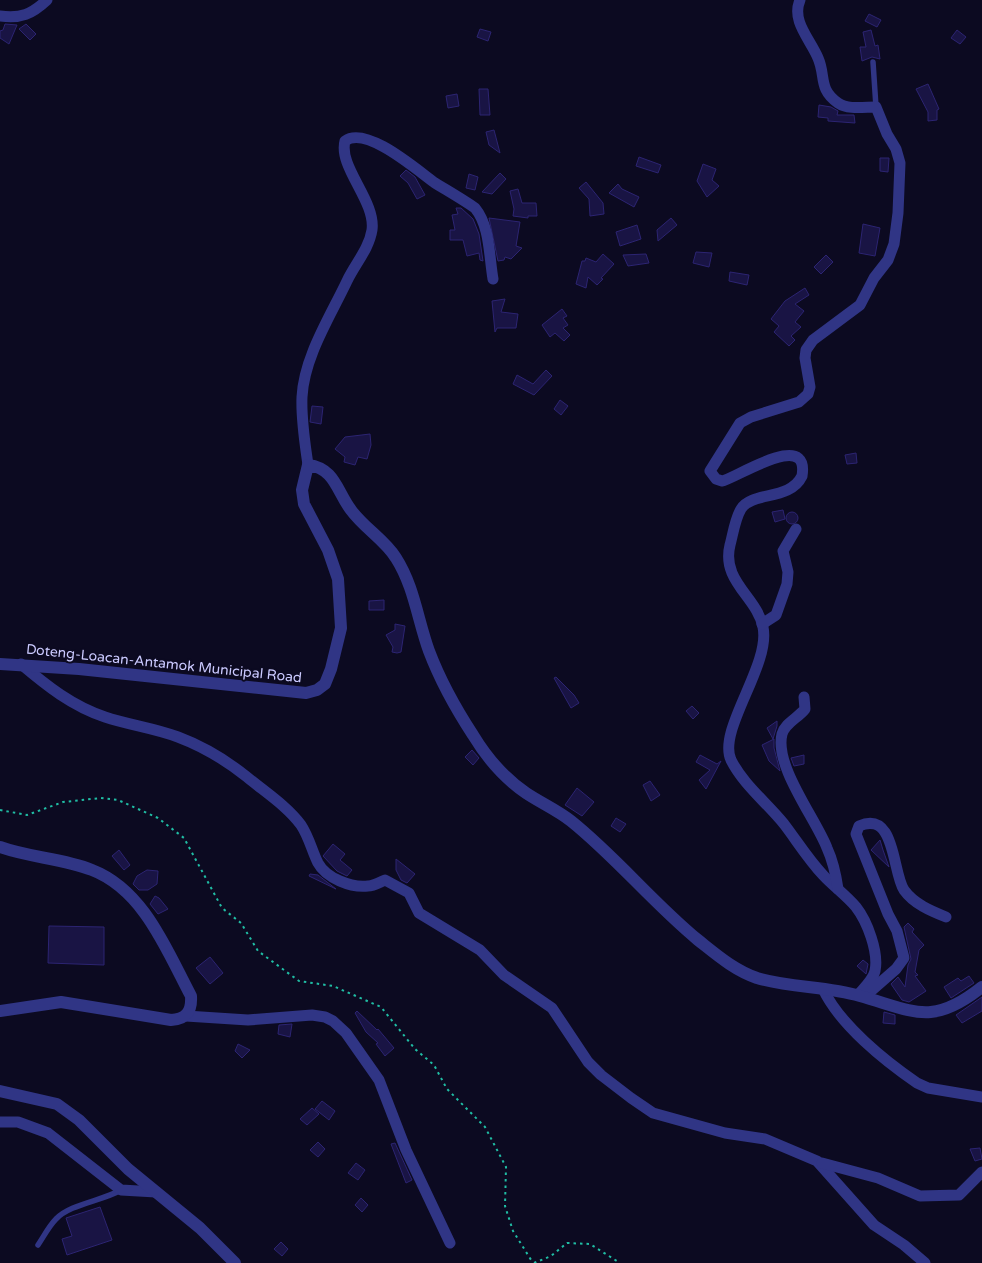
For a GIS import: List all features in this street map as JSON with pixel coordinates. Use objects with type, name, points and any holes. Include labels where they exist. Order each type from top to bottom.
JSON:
[{"type":"street","points":[[0,16],[18,17],[27,15],[47,0]]},
{"type":"street","points":[[800,0],[797,10],[798,20],[818,58],[823,86],[829,96],[840,104],[856,108],[876,107],[887,134],[896,149],[900,163],[898,213],[894,244],[888,260],[874,278],[860,305],[812,340],[806,350],[805,358],[810,387],[808,394],[799,402],[752,417],[740,423],[710,471],[716,480],[722,481],[765,460],[792,456],[802,465],[802,476],[794,486],[781,494],[749,502],[742,508],[729,548],[731,574],[762,624],[763,640],[753,678],[728,739],[727,750],[732,762],[823,876],[856,907],[874,951],[876,970],[861,996]]},
{"type":"street","points":[[493,279],[487,236],[479,213],[474,208],[383,145],[358,137],[349,138],[345,141],[345,154],[363,195],[372,228],[369,243],[348,278],[309,365],[302,397],[308,465],[318,466],[329,473],[349,508],[396,557],[405,574],[429,650],[440,677],[473,735],[497,769],[524,792],[570,820],[620,865],[672,918],[728,964],[756,977],[787,985],[861,996],[902,1010],[919,1013],[939,1012],[952,1008],[982,987]]},
{"type":"street","name":"Doteng-Loacan-Antamok Municipal Road","points":[[0,664],[21,664],[250,688],[306,692],[317,690],[325,684],[331,669],[340,628],[338,579],[328,550],[304,504],[302,490],[308,465]]},
{"type":"street","points":[[762,624],[776,615],[788,578],[782,551],[796,529]]},
{"type":"street","points":[[21,664],[70,701],[104,716],[177,736],[206,750],[241,772],[278,801],[300,825],[308,838],[317,861],[327,873],[336,880],[363,886],[370,886],[386,880],[409,893],[419,913],[480,950],[504,976],[552,1008],[588,1062],[600,1075],[653,1113],[725,1134],[770,1140],[830,1167],[878,1178],[920,1196],[959,1195],[982,1172]]},
{"type":"street","points":[[804,697],[805,709],[787,726],[782,733],[781,741],[789,772],[827,847],[838,889]]},
{"type":"street","points":[[861,996],[896,969],[904,958],[897,931],[888,914],[856,834],[859,826],[870,824],[884,832],[893,848],[899,880],[904,890],[922,905],[946,917]]},
{"type":"street","points":[[0,847],[14,852],[86,868],[114,881],[135,902],[153,925],[191,996],[191,1005],[186,1016]]},
{"type":"street","points":[[823,990],[830,1004],[842,1019],[917,1083],[928,1088],[982,1097]]},
{"type":"street","points":[[0,1011],[62,1002],[171,1020],[181,1019],[186,1016],[248,1020],[312,1015],[325,1016],[346,1033],[379,1080],[406,1150],[450,1242]]},
{"type":"street","points":[[0,1091],[57,1104],[80,1120],[128,1169],[200,1228],[235,1263]]},
{"type":"street","points":[[0,1122],[18,1122],[48,1133],[121,1190],[156,1192]]},
{"type":"street","points":[[817,1161],[874,1225],[904,1245],[924,1263]]},
{"type":"lane","points":[[873,62],[876,107]]},
{"type":"lane","points":[[38,1245],[57,1218],[67,1211],[83,1204],[106,1198],[121,1190]]},
{"type":"path","points":[[0,810],[27,816],[63,802],[102,798],[118,800],[158,818],[184,838],[222,908],[240,923],[258,951],[299,981],[333,986],[381,1007],[415,1049],[434,1065],[447,1089],[485,1127],[506,1168],[505,1206],[513,1231],[533,1263],[551,1256],[567,1243],[590,1244],[620,1263]]},
{"type":"building","points":[[869,14],[881,20],[877,27],[865,21]]},
{"type":"building","points":[[5,24],[17,25],[9,44],[0,38],[0,31],[3,30]]},
{"type":"building","points":[[26,24],[36,34],[30,40],[19,29]]},
{"type":"building","points":[[480,29],[491,32],[488,41],[477,37]]},
{"type":"building","points":[[871,30],[875,46],[878,45],[880,59],[872,57],[862,61],[860,47],[866,47],[863,32]]},
{"type":"building","points":[[957,30],[966,37],[960,44],[951,38]]},
{"type":"building","points":[[928,84],[939,109],[937,110],[937,120],[928,121],[928,112],[916,89]]},
{"type":"building","points":[[479,89],[488,89],[490,115],[480,115]]},
{"type":"building","points":[[457,94],[459,106],[448,108],[446,96]]},
{"type":"building","points":[[819,105],[831,107],[838,111],[837,115],[854,115],[855,123],[828,121],[828,118],[818,117]]},
{"type":"building","points":[[494,130],[500,153],[489,145],[486,132]]},
{"type":"building","points":[[639,157],[661,165],[658,173],[636,166]]},
{"type":"building","points":[[880,158],[889,158],[888,172],[880,171]]},
{"type":"building","points":[[703,164],[716,169],[712,180],[719,186],[707,197],[697,181]]},
{"type":"building","points":[[406,170],[415,177],[425,195],[417,199],[408,183],[400,176]]},
{"type":"building","points":[[500,173],[506,179],[492,194],[482,192]]},
{"type":"building","points":[[469,174],[478,177],[475,190],[466,188]]},
{"type":"building","points":[[586,182],[603,203],[604,214],[590,216],[589,199],[579,188]]},
{"type":"building","points":[[618,184],[622,189],[639,197],[634,207],[609,193]]},
{"type":"building","points":[[518,189],[522,203],[536,203],[537,216],[528,216],[528,218],[513,216],[514,209],[510,191]]},
{"type":"building","points":[[456,208],[461,208],[473,219],[479,234],[483,261],[480,260],[479,253],[467,256],[463,240],[450,240],[450,230],[455,230],[452,215],[458,214]]},
{"type":"building","points":[[489,218],[520,222],[516,246],[522,248],[511,259],[505,257],[504,260],[498,261]]},
{"type":"building","points":[[671,218],[677,225],[658,241],[657,230]]},
{"type":"building","points":[[863,224],[880,228],[875,256],[859,253]]},
{"type":"building","points":[[637,225],[641,239],[620,246],[616,232]]},
{"type":"building","points":[[696,252],[712,253],[709,267],[693,263]]},
{"type":"building","points":[[603,254],[614,264],[601,278],[603,279],[597,285],[588,277],[586,288],[576,284],[582,261],[585,261],[586,258],[596,262]]},
{"type":"building","points":[[646,254],[649,263],[628,266],[623,255]]},
{"type":"building","points":[[826,255],[833,262],[821,274],[814,267]]},
{"type":"building","points":[[730,272],[749,275],[747,285],[729,281]]},
{"type":"building","points":[[805,288],[809,295],[795,304],[804,311],[795,322],[801,327],[791,336],[795,340],[789,346],[774,332],[779,326],[771,319],[785,301]]},
{"type":"building","points":[[505,299],[501,312],[518,314],[516,328],[497,328],[495,332],[492,301]]},
{"type":"building","points":[[562,309],[567,316],[563,318],[568,325],[563,328],[570,335],[564,341],[555,333],[550,337],[542,325]]},
{"type":"building","points":[[546,370],[552,376],[534,395],[513,384],[517,375],[533,384]]},
{"type":"building","points":[[560,400],[568,406],[561,415],[554,409]]},
{"type":"building","points":[[312,406],[323,407],[321,424],[310,422]]},
{"type":"building","points":[[370,434],[371,445],[367,459],[358,457],[355,465],[344,462],[345,457],[335,449],[345,437]]},
{"type":"building","points":[[856,453],[857,463],[847,464],[845,455]]},
{"type":"building","points":[[783,510],[785,519],[775,522],[772,512]]},
{"type":"building","points":[[790,512],[794,512],[798,518],[794,524],[790,524],[786,520],[786,516]]},
{"type":"building","points":[[384,600],[384,610],[369,610],[369,601]]},
{"type":"building","points":[[395,624],[405,626],[401,652],[397,653],[392,652],[393,647],[386,635],[395,630]]},
{"type":"building","points":[[556,677],[574,695],[579,703],[571,708],[554,678]]},
{"type":"building","points":[[692,706],[699,713],[693,719],[686,711]]},
{"type":"building","points":[[777,721],[777,726],[773,739],[767,728]]},
{"type":"building","points":[[774,739],[774,748],[780,771],[769,761],[762,745]]},
{"type":"building","points":[[472,750],[479,758],[473,765],[465,757]]},
{"type":"building","points":[[700,755],[717,764],[721,761],[706,789],[699,780],[710,770],[696,762]]},
{"type":"building","points":[[804,755],[804,764],[794,766],[791,758]]},
{"type":"building","points":[[650,781],[660,795],[651,801],[643,785]]},
{"type":"building","points":[[577,788],[594,802],[582,816],[565,805]]},
{"type":"building","points":[[616,818],[626,824],[620,832],[611,826]]},
{"type":"building","points":[[880,840],[883,850],[889,867],[871,850]]},
{"type":"building","points":[[333,844],[345,854],[340,860],[352,870],[347,876],[337,871],[323,856]]},
{"type":"building","points":[[119,850],[130,865],[124,870],[112,856]]},
{"type":"building","points":[[396,859],[415,874],[407,883],[401,880],[396,870]]},
{"type":"building","points":[[147,870],[158,871],[157,884],[148,890],[139,890],[133,884],[137,876]]},
{"type":"building","points":[[310,874],[318,875],[336,889],[309,876]]},
{"type":"building","points":[[155,896],[168,909],[158,914],[150,904]]},
{"type":"building","points":[[908,923],[914,929],[912,932],[924,945],[919,950],[915,972],[918,975],[915,976],[926,991],[909,1002],[902,1000],[891,984],[898,977],[905,987],[908,965],[911,959],[904,927]]},
{"type":"building","points":[[49,926],[104,927],[104,965],[48,963]]},
{"type":"building","points":[[210,957],[223,973],[210,984],[196,968]]},
{"type":"building","points":[[863,960],[868,964],[866,974],[857,966]]},
{"type":"building","points":[[969,976],[974,983],[951,998],[944,987],[958,978],[961,981]]},
{"type":"building","points":[[982,997],[982,1011],[962,1023],[956,1015]]},
{"type":"building","points":[[357,1011],[378,1029],[394,1048],[385,1056],[376,1044],[378,1043],[366,1032],[355,1013]]},
{"type":"building","points":[[884,1012],[895,1015],[895,1024],[883,1023]]},
{"type":"building","points":[[292,1024],[290,1037],[278,1034],[279,1025]]},
{"type":"building","points":[[238,1044],[250,1050],[242,1058],[235,1051]]},
{"type":"building","points":[[322,1101],[335,1111],[329,1120],[315,1109]]},
{"type":"building","points":[[312,1108],[319,1114],[307,1125],[300,1119]]},
{"type":"building","points":[[318,1142],[325,1149],[318,1157],[310,1150]]},
{"type":"building","points":[[395,1143],[412,1180],[406,1183],[391,1144]]},
{"type":"building","points":[[980,1148],[982,1159],[975,1161],[970,1149]]},
{"type":"building","points":[[356,1163],[365,1170],[358,1180],[348,1173]]},
{"type":"building","points":[[361,1198],[368,1205],[362,1212],[355,1205]]},
{"type":"building","points":[[100,1207],[112,1240],[67,1255],[62,1239],[72,1236],[66,1218]]},
{"type":"building","points":[[281,1242],[288,1249],[282,1256],[274,1249]]}]
